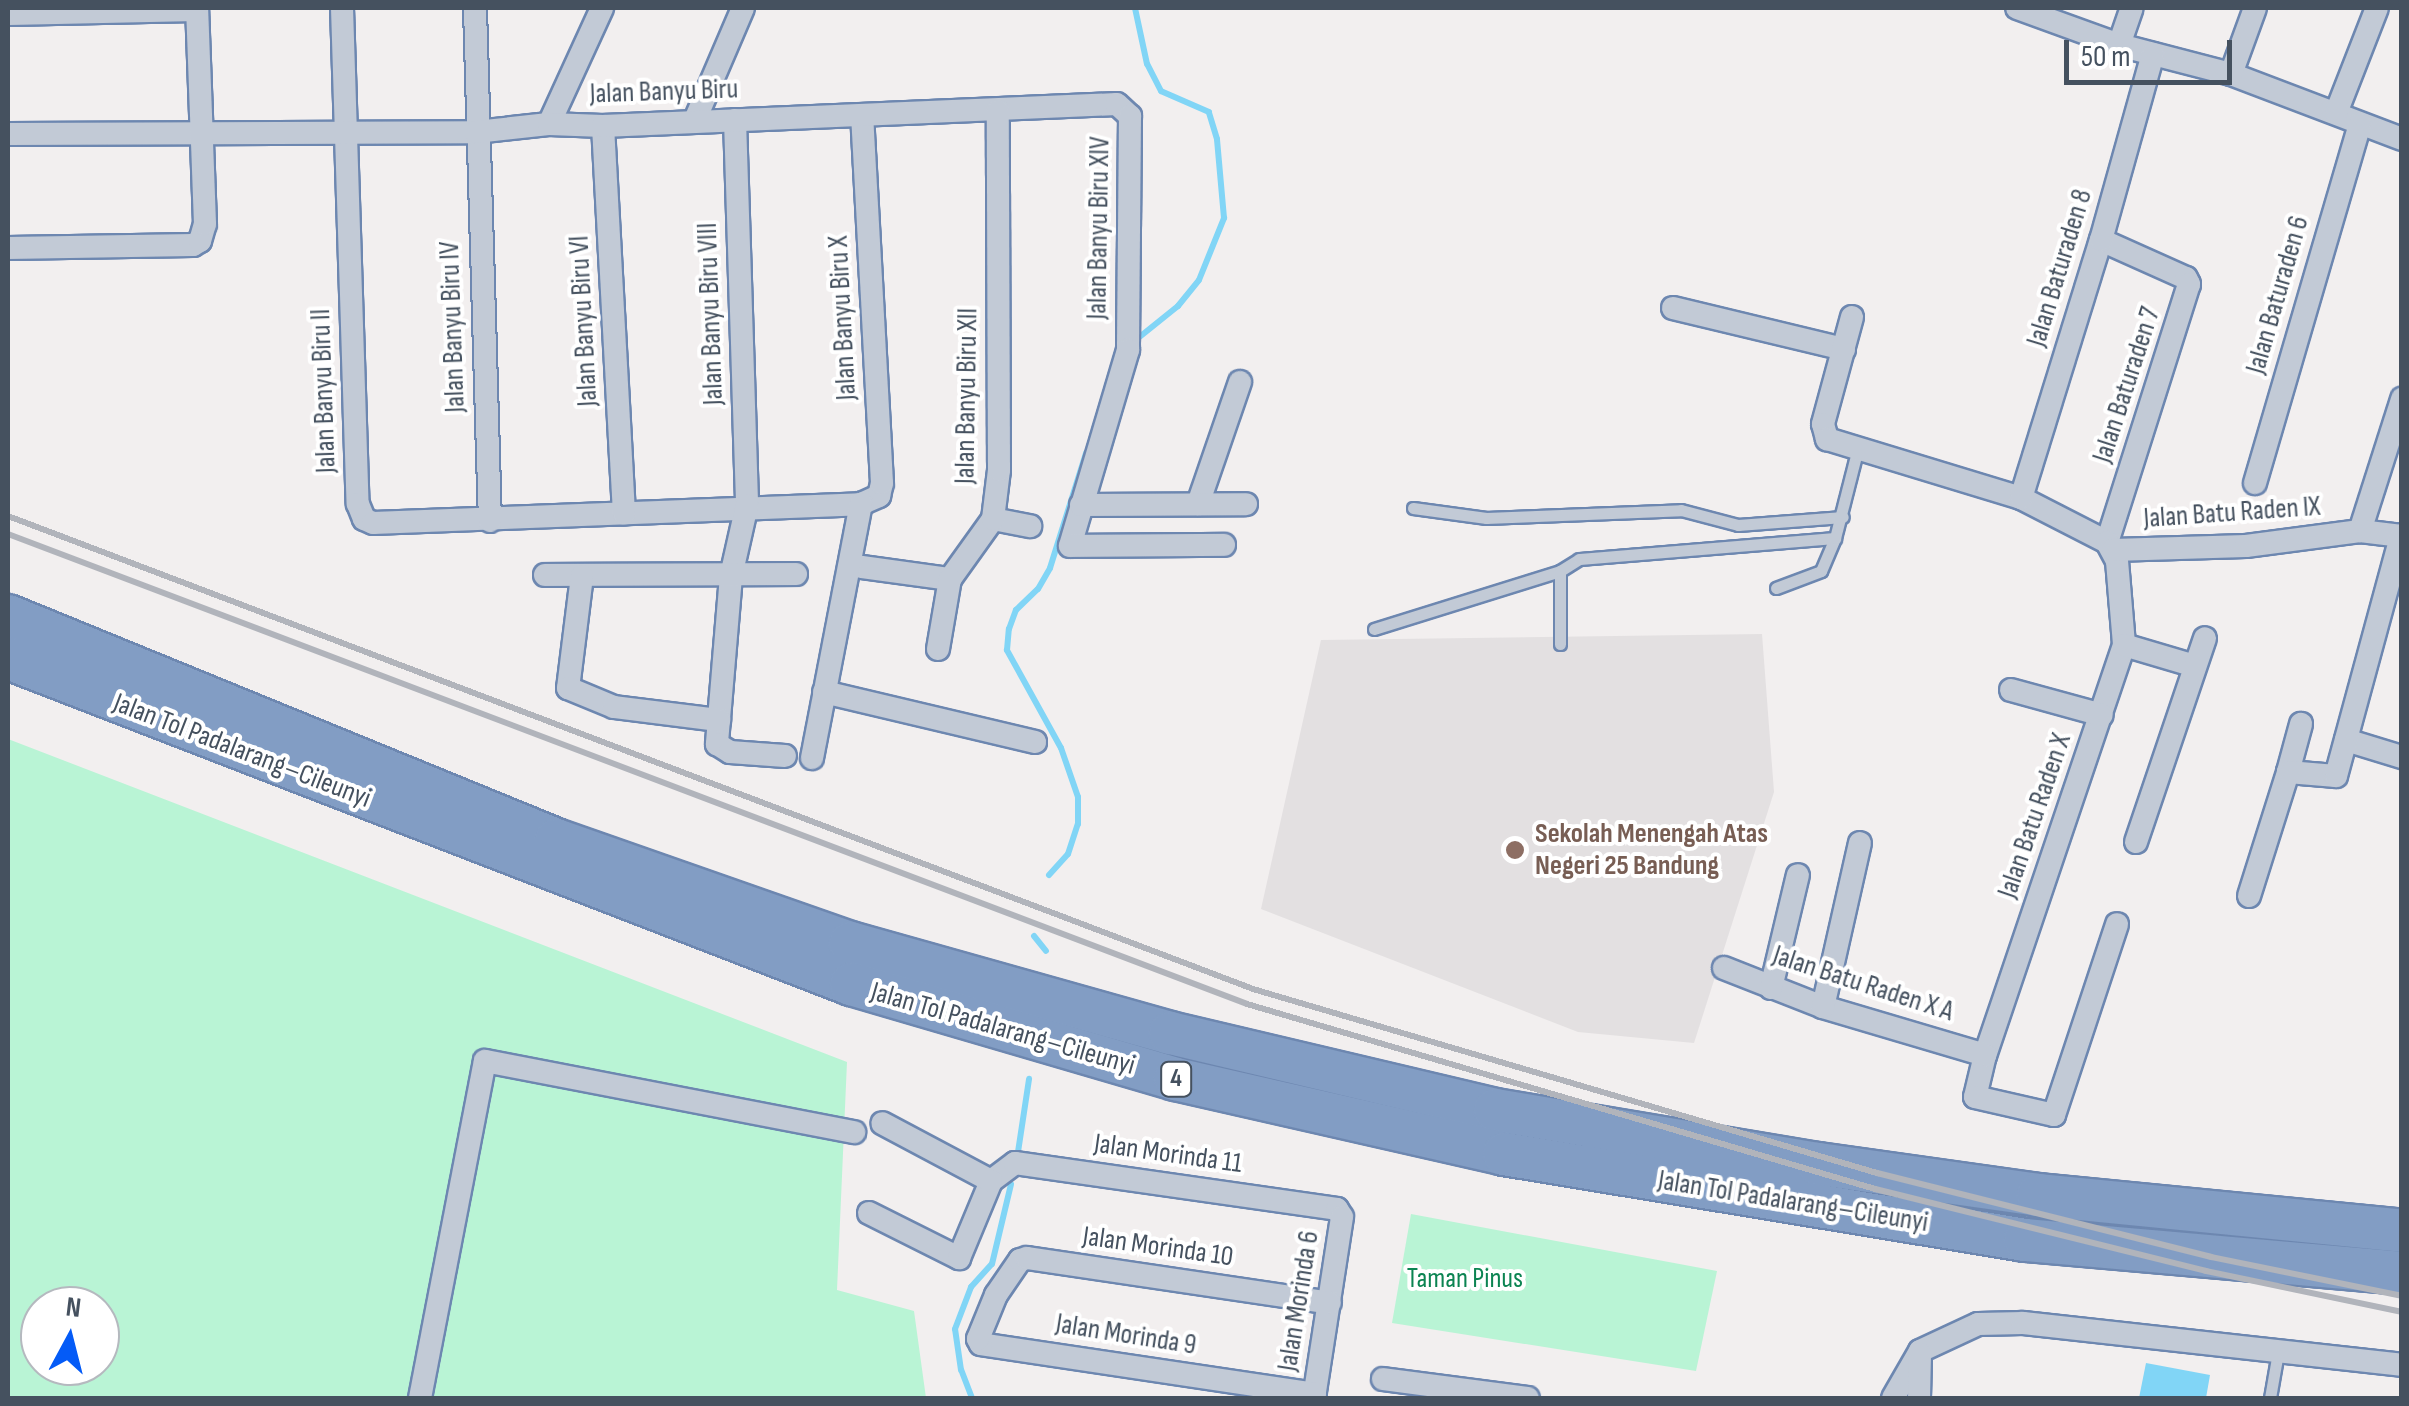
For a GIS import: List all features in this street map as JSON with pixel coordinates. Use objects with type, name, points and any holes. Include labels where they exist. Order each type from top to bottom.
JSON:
[{"type":"highway","name":"Jalan Tol Padalarang–Cileunyi","points":[[8,616],[556,840],[850,942],[1170,1033],[1494,1110],[1818,1164],[2038,1195],[2402,1231]]},
{"type":"highway","name":"Jalan Tol Padalarang–Cileunyi","points":[[8,658],[851,984],[1175,1079],[1504,1154],[2025,1240],[2402,1273]]},
{"type":"street","points":[[8,14],[197,8],[206,224],[194,246],[8,248]]},
{"type":"street","name":"Jalan Banyu Biru II","points":[[342,8],[360,511],[373,523],[490,521],[747,505],[861,504]]},
{"type":"street","name":"Jalan Banyu Biru IV","points":[[474,8],[490,521]]},
{"type":"street","points":[[549,124],[602,8]]},
{"type":"street","points":[[695,120],[743,8]]},
{"type":"street","points":[[2017,8],[2119,45],[2231,74],[2402,139]]},
{"type":"street","points":[[2119,45],[2132,8]]},
{"type":"street","points":[[2231,74],[2255,8]]},
{"type":"street","points":[[2336,113],[2378,8]]},
{"type":"street","name":"Jalan Baturaden 8","points":[[2022,498],[2101,240],[2152,54]]},
{"type":"street","name":"Jalan Banyu Biru","points":[[8,134],[476,132],[549,124],[603,126],[1110,104],[1126,108]]},
{"type":"street","name":"Jalan Banyu Biru XIV","points":[[1126,108],[1128,342],[1069,541],[1074,549],[1224,544]]},
{"type":"street","name":"Jalan Banyu Biru XII","points":[[950,580],[993,519],[999,470],[998,111]]},
{"type":"street","name":"Jalan Banyu Biru X","points":[[812,758],[861,504],[879,496],[882,483],[862,116]]},
{"type":"street","name":"Jalan Banyu Biru VIII","points":[[719,720],[731,576],[747,505],[734,120]]},
{"type":"street","name":"Jalan Baturaden 6","points":[[2254,482],[2360,124]]},
{"type":"street","name":"Jalan Banyu Biru VI","points":[[603,126],[624,513]]},
{"type":"street","name":"Jalan Baturaden 7","points":[[2101,240],[2186,278],[2189,292],[2110,546]]},
{"type":"street","points":[[1673,308],[1844,349]]},
{"type":"street","points":[[1852,317],[1822,430],[1827,438],[1858,448]]},
{"type":"street","points":[[1198,504],[1240,382]]},
{"type":"street","points":[[2360,531],[2402,399]]},
{"type":"street","name":"Jalan Batu Raden IX","points":[[1858,448],[2022,498],[2110,546],[2246,546],[2360,531],[2401,536]]},
{"type":"street","points":[[1081,505],[1246,504]]},
{"type":"street","points":[[993,519],[1030,526]]},
{"type":"street","points":[[2288,772],[2334,778],[2401,536]]},
{"type":"street","name":"Jalan Batu Raden X","points":[[2110,546],[2124,614],[2124,646],[1985,1055],[1975,1098],[2054,1114],[2117,924]]},
{"type":"street","points":[[862,567],[950,580],[938,650]]},
{"type":"street","points":[[545,575],[796,574]]},
{"type":"street","points":[[582,576],[568,688],[614,708],[719,720],[718,744],[730,752],[785,756]]},
{"type":"street","points":[[2136,842],[2205,638]]},
{"type":"street","points":[[2124,646],[2195,666]]},
{"type":"street","points":[[2011,690],[2102,715]]},
{"type":"street","points":[[824,692],[1035,742]]},
{"type":"street","points":[[2249,896],[2301,724]]},
{"type":"street","points":[[2346,740],[2402,758]]},
{"type":"street","points":[[1823,1006],[1860,843]]},
{"type":"street","points":[[1771,988],[1798,875]]},
{"type":"street","name":"Jalan Batu Raden X A","points":[[1724,968],[1823,1006],[1985,1055]]},
{"type":"street","points":[[420,1398],[485,1061],[854,1132]]},
{"type":"street","points":[[869,1213],[959,1258],[992,1180],[882,1123]]},
{"type":"street","name":"Jalan Morinda 11","points":[[992,1180],[1015,1163],[1341,1212]]},
{"type":"street","name":"Jalan Morinda 6","points":[[1315,1396],[1341,1212]]},
{"type":"street","name":"Jalan Morinda 10","points":[[996,1295],[1020,1260],[1027,1258],[1330,1303]]},
{"type":"street","name":"Jalan Morinda 9","points":[[996,1295],[978,1338],[980,1344],[1315,1396]]},
{"type":"street","points":[[1893,1398],[1920,1351],[1978,1324],[2023,1323],[2402,1365]]},
{"type":"street","points":[[1919,1398],[1920,1351]]},
{"type":"street","points":[[1384,1379],[1414,1391],[1516,1398]]},
{"type":"lane","points":[[1776,588],[1820,571],[1843,517],[1858,448]]},
{"type":"lane","points":[[1414,508],[1486,518],[1681,510],[1738,525],[1843,517]]},
{"type":"lane","points":[[1374,629],[1560,571],[1578,559],[1834,538]]},
{"type":"lane","points":[[1560,571],[1560,644]]},
{"type":"lane","points":[[2270,1398],[2278,1352]]},
{"type":"shaded area","name":"Sekolah Menengah Atas Negeri 25 Bandung","points":[[1762,634],[1774,792],[1694,1043],[1578,1032],[1261,909],[1321,640]]},
{"type":"green space","points":[[8,739],[847,1062],[837,1290],[914,1311],[926,1398],[8,1398]]},
{"type":"green space","name":"Taman Pinus","points":[[1411,1214],[1717,1271],[1696,1371],[1392,1323]]},
{"type":"water","points":[[2146,1363],[2210,1375],[2206,1398],[2139,1398]]},
{"type":"waterway","points":[[1132,343],[1178,306],[1199,280],[1224,218],[1217,139],[1209,112],[1161,91],[1147,64],[1135,8]]},
{"type":"waterway","points":[[1049,875],[1068,854],[1078,824],[1078,797],[1061,748],[1007,650],[1016,610],[1038,589],[1050,568],[1086,453]]},
{"type":"waterway","points":[[1034,936],[1046,951]]},
{"type":"waterway","points":[[1018,1152],[1029,1079]]},
{"type":"waterway","points":[[972,1398],[961,1370],[955,1329],[971,1287],[992,1264],[1011,1184]]},
{"type":"railway","points":[[8,516],[1253,989],[1877,1173],[2211,1257],[2402,1296]]},
{"type":"railway","points":[[8,534],[1247,1004],[1875,1189],[2206,1271],[2402,1312]]},
{"type":"place","name":"Sekolah Menengah Atas Negeri 25 Bandung","points":[[1515,850]]}]
